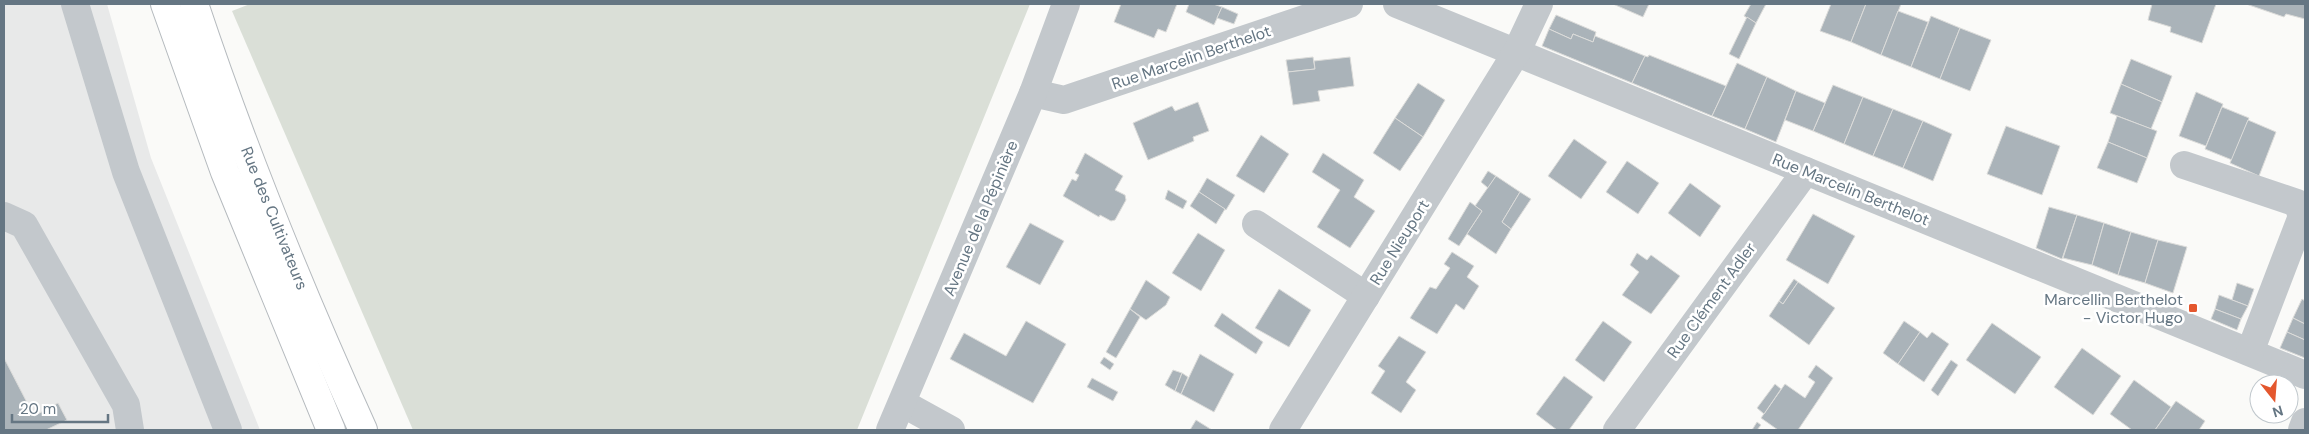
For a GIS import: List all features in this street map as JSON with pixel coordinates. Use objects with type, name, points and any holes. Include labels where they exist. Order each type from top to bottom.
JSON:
[{"type":"main road","name":"Rue des Cultivateurs","points":[[165,4],[225,172],[331,430]]},
{"type":"main road","name":"Rue des Cultivateurs","points":[[194,4],[212,57],[262,187],[331,360],[363,430]]},
{"type":"street","points":[[75,4],[126,172],[228,430]]},
{"type":"street","name":"Avenue de la Pépinière","points":[[890,430],[1033,93],[1066,4]]},
{"type":"street","name":"Rue Marcelin Berthelot","points":[[1033,93],[1064,100],[1349,4]]},
{"type":"street","name":"Rue Marcelin Berthelot","points":[[1397,4],[2305,375]]},
{"type":"street","name":"Rue Nieuport","points":[[1283,430],[1516,53],[1539,4]]},
{"type":"street","points":[[2184,165],[2297,203],[2302,216],[2250,352]]},
{"type":"street","name":"Rue Clément Adler","points":[[1617,430],[1806,170]]},
{"type":"street","points":[[4,216],[24,225],[126,405],[130,430]]},
{"type":"street","points":[[1256,224],[1366,296]]},
{"type":"street","points":[[902,403],[951,430]]},
{"type":"shaded area","points":[[4,4],[107,4],[151,158],[260,430],[4,430]]},
{"type":"shaded area","points":[[250,4],[1030,4],[857,430],[413,430],[232,11]]},
{"type":"building","points":[[1121,4],[1177,4],[1166,32],[1158,29],[1154,38],[1114,22]]},
{"type":"building","points":[[1189,4],[1213,4],[1222,7],[1214,25],[1186,12]]},
{"type":"building","points":[[1613,4],[1649,4],[1643,17]]},
{"type":"building","points":[[1751,4],[1766,4],[1756,23],[1744,16]]},
{"type":"building","points":[[1831,4],[1866,4],[1851,42],[1820,31]]},
{"type":"building","points":[[1866,4],[1901,4],[1881,55],[1851,42]]},
{"type":"building","points":[[2152,4],[2216,4],[2202,43],[2170,32],[2171,27],[2148,20]]},
{"type":"building","points":[[2246,4],[2305,4],[2305,19],[2286,14],[2284,17]]},
{"type":"building","points":[[1222,7],[1238,14],[1234,24],[1217,18]]},
{"type":"building","points":[[1898,11],[1928,22],[1911,67],[1881,55]]},
{"type":"building","points":[[1556,15],[1596,32],[1593,42],[1573,34],[1571,39],[1549,29]]},
{"type":"building","points":[[1931,16],[1960,28],[1940,79],[1911,67]]},
{"type":"building","points":[[1747,17],[1756,23],[1739,59],[1729,54]]},
{"type":"building","points":[[1960,28],[1991,40],[1970,91],[1940,79]]},
{"type":"building","points":[[1549,29],[1571,39],[1573,34],[1593,42],[1595,36],[1645,56],[1632,83],[1542,46]]},
{"type":"building","points":[[1649,55],[1726,86],[1712,116],[1632,83],[1645,56],[1648,57]]},
{"type":"building","points":[[1313,57],[1315,69],[1288,72],[1286,60]]},
{"type":"building","points":[[1350,57],[1354,86],[1318,91],[1320,101],[1293,105],[1288,72],[1315,69],[1314,61]]},
{"type":"building","points":[[2131,59],[2172,76],[2162,102],[2121,84]]},
{"type":"building","points":[[1737,63],[1767,77],[1745,129],[1712,116]]},
{"type":"building","points":[[1767,77],[1796,91],[1776,142],[1745,129]]},
{"type":"building","points":[[1418,83],[1445,100],[1423,137],[1395,118]]},
{"type":"building","points":[[2121,84],[2162,102],[2151,129],[2110,113]]},
{"type":"building","points":[[1833,85],[1863,97],[1844,144],[1813,131]]},
{"type":"building","points":[[1796,91],[1825,103],[1813,131],[1785,120]]},
{"type":"building","points":[[2196,92],[2223,104],[2206,146],[2179,136]]},
{"type":"building","points":[[1863,97],[1893,109],[1873,156],[1844,144]]},
{"type":"building","points":[[1198,102],[1209,131],[1193,137],[1194,141],[1148,160],[1133,123],[1172,106],[1175,111]]},
{"type":"building","points":[[2222,107],[2249,118],[2232,160],[2205,149]]},
{"type":"building","points":[[1893,109],[1923,121],[1903,168],[1873,156]]},
{"type":"building","points":[[2117,116],[2157,131],[2147,158],[2108,142]]},
{"type":"building","points":[[1395,118],[1423,137],[1400,171],[1373,153]]},
{"type":"building","points":[[2248,120],[2276,132],[2259,176],[2230,163]]},
{"type":"building","points":[[1923,121],[1952,134],[1933,181],[1903,168]]},
{"type":"building","points":[[2006,126],[2060,146],[2042,195],[1987,174]]},
{"type":"building","points":[[1261,135],[1289,154],[1264,193],[1236,176]]},
{"type":"building","points":[[1574,139],[1607,162],[1581,199],[1548,176]]},
{"type":"building","points":[[2108,142],[2147,158],[2137,183],[2097,168]]},
{"type":"building","points":[[1085,153],[1123,176],[1115,190],[1125,195],[1126,200],[1115,220],[1111,221],[1100,215],[1099,217],[1063,196],[1072,179],[1076,181],[1079,175],[1075,173]]},
{"type":"building","points":[[1323,153],[1364,180],[1354,197],[1375,211],[1350,248],[1317,227],[1340,190],[1312,172]]},
{"type":"building","points":[[1627,161],[1659,183],[1638,214],[1606,192]]},
{"type":"building","points":[[1488,171],[1496,176],[1488,188],[1481,182]]},
{"type":"building","points":[[1496,176],[1520,192],[1502,222],[1511,229],[1496,254],[1467,234],[1482,211],[1475,206]]},
{"type":"building","points":[[1207,178],[1235,195],[1226,210],[1199,192]]},
{"type":"building","points":[[1690,183],[1721,206],[1700,237],[1668,213]]},
{"type":"building","points":[[1168,190],[1187,201],[1183,209],[1165,199]]},
{"type":"building","points":[[1199,192],[1225,209],[1216,224],[1190,206]]},
{"type":"building","points":[[1520,192],[1531,199],[1511,229],[1502,222]]},
{"type":"building","points":[[1470,202],[1482,211],[1459,246],[1448,239]]},
{"type":"building","points":[[2049,207],[2077,215],[2062,259],[2036,248]]},
{"type":"building","points":[[1813,214],[1855,236],[1828,284],[1786,260]]},
{"type":"building","points":[[2077,215],[2104,223],[2092,265],[2063,258]]},
{"type":"building","points":[[1030,223],[1064,241],[1040,285],[1006,267]]},
{"type":"building","points":[[2104,223],[2131,232],[2118,275],[2092,265]]},
{"type":"building","points":[[2131,232],[2158,240],[2145,283],[2118,275]]},
{"type":"building","points":[[1198,233],[1225,250],[1201,291],[1172,273]]},
{"type":"building","points":[[2158,240],[2187,247],[2173,293],[2145,283]]},
{"type":"building","points":[[1452,252],[1474,266],[1467,277],[1479,286],[1464,310],[1456,304],[1437,334],[1410,318],[1430,287],[1436,289],[1450,268],[1444,264]]},
{"type":"building","points":[[1637,253],[1647,260],[1651,255],[1680,276],[1651,314],[1622,295],[1639,272],[1630,265]]},
{"type":"building","points":[[1794,279],[1798,282],[1783,304],[1779,301]]},
{"type":"building","points":[[1146,280],[1170,297],[1166,305],[1146,320],[1130,309]]},
{"type":"building","points":[[1798,282],[1835,308],[1809,345],[1769,316],[1779,301],[1783,304]]},
{"type":"building","points":[[2237,283],[2254,289],[2248,306],[2232,300]]},
{"type":"building","points":[[1279,289],[1311,310],[1289,347],[1255,328]]},
{"type":"building","points":[[2219,295],[2248,306],[2241,319],[2215,309]]},
{"type":"building","points":[[2302,299],[2305,301],[2305,324],[2293,318]]},
{"type":"building","points":[[1130,309],[1140,317],[1116,358],[1106,352]]},
{"type":"building","points":[[2215,309],[2241,319],[2237,330],[2211,319]]},
{"type":"building","points":[[1222,313],[1263,342],[1256,354],[1214,326]]},
{"type":"building","points":[[2293,318],[2305,324],[2305,340],[2287,332]]},
{"type":"building","points":[[1026,321],[1066,344],[1033,403],[950,359],[964,333],[1006,356]]},
{"type":"building","points":[[1603,321],[1632,342],[1604,382],[1575,360]]},
{"type":"building","points":[[1904,321],[1920,332],[1898,364],[1883,353]]},
{"type":"building","points":[[1992,323],[2041,357],[2015,394],[1966,360]]},
{"type":"building","points":[[1920,332],[1927,338],[1932,332],[1949,344],[1924,382],[1898,364]]},
{"type":"building","points":[[2287,332],[2305,340],[2305,358],[2280,348]]},
{"type":"building","points":[[1399,336],[1426,352],[1406,382],[1416,390],[1401,413],[1371,393],[1385,371],[1378,366]]},
{"type":"building","points":[[2082,348],[2121,376],[2093,415],[2054,387]]},
{"type":"building","points":[[1200,354],[1234,374],[1214,412],[1181,394]]},
{"type":"building","points":[[1104,357],[1114,364],[1110,370],[1100,363]]},
{"type":"building","points":[[4,358],[34,416],[58,403],[67,420],[46,430],[4,430]]},
{"type":"building","points":[[1951,360],[1958,365],[1938,396],[1931,390]]},
{"type":"building","points":[[1816,365],[1833,378],[1798,430],[1778,430],[1761,418],[1785,384],[1805,398],[1815,382],[1808,377]]},
{"type":"building","points":[[1173,370],[1182,373],[1175,391],[1165,385]]},
{"type":"building","points":[[1182,373],[1188,377],[1181,394],[1175,391]]},
{"type":"building","points":[[1564,376],[1593,397],[1569,430],[1557,430],[1536,414]]},
{"type":"building","points":[[1092,378],[1118,392],[1113,401],[1087,387]]},
{"type":"building","points":[[2134,380],[2171,407],[2155,430],[2132,430],[2110,414]]},
{"type":"building","points":[[1775,384],[1781,389],[1764,414],[1757,408]]},
{"type":"building","points":[[2176,401],[2205,421],[2199,430],[2155,430]]},
{"type":"building","points":[[1196,420],[1212,430],[1190,430]]},
{"type":"building","points":[[1757,422],[1761,425],[1757,430],[1752,430]]},
{"type":"place","name":"Marcellin Berthelot - Victor Hugo","points":[[2193,308]]}]
